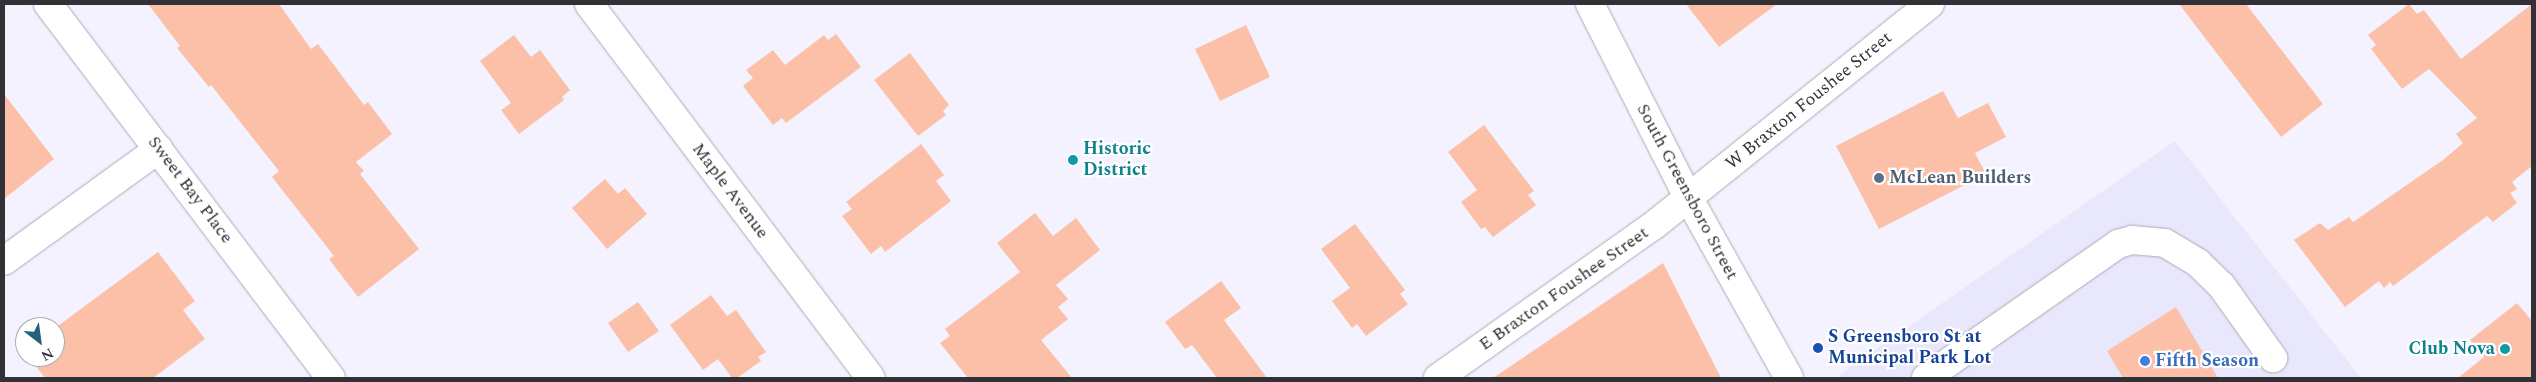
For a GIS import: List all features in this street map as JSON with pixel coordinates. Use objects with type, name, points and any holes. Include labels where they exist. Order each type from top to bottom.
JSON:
[{"type":"street","name":"Sweet Bay Place","points":[[48,4],[331,378]]},
{"type":"street","name":"Maple Avenue","points":[[589,4],[871,378]]},
{"type":"street","name":"South Greensboro Street","points":[[1590,4],[1688,197],[1789,378]]},
{"type":"street","name":"W Braxton Foushee Street","points":[[1688,197],[1930,4]]},
{"type":"street","points":[[4,261],[159,149]]},
{"type":"street","name":"E Braxton Foushee Street","points":[[1438,378],[1653,226],[1688,197]]},
{"type":"street","points":[[1926,378],[2118,244],[2132,240],[2166,243],[2198,263],[2221,285],[2273,358]]},
{"type":"shaded area","points":[[2175,141],[2361,378],[1841,378],[1839,375]]},
{"type":"building","points":[[148,4],[279,4],[311,49],[318,44],[364,105],[368,102],[392,134],[356,162],[364,171],[360,174],[419,249],[358,297],[329,259],[334,256],[272,177],[279,171],[211,85],[209,87],[177,48],[180,46]]},
{"type":"building","points":[[1686,4],[1777,4],[1719,47]]},
{"type":"building","points":[[2179,4],[2246,4],[2323,104],[2281,137]]},
{"type":"building","points":[[2409,4],[2417,14],[2424,10],[2461,59],[2532,4],[2532,166],[2512,182],[2517,189],[2510,193],[2517,203],[2493,222],[2487,216],[2393,286],[2390,282],[2384,288],[2379,281],[2345,307],[2294,240],[2320,223],[2328,230],[2349,217],[2353,222],[2443,160],[2463,143],[2456,134],[2477,118],[2429,69],[2402,89],[2371,49],[2376,45],[2368,35]]},
{"type":"building","points":[[1246,25],[1270,77],[1220,101],[1195,49]]},
{"type":"building","points":[[836,34],[861,67],[786,123],[782,118],[773,125],[743,86],[753,78],[746,70],[773,50],[785,65],[824,35],[828,40]]},
{"type":"building","points":[[514,35],[531,57],[540,50],[570,90],[562,97],[564,100],[519,134],[501,110],[511,103],[480,61]]},
{"type":"building","points":[[910,53],[949,105],[943,111],[946,115],[918,136],[874,80]]},
{"type":"building","points":[[1943,91],[1958,118],[1988,103],[2006,137],[1975,153],[1986,174],[1879,229],[1836,146]]},
{"type":"building","points":[[4,94],[54,159],[4,199]]},
{"type":"building","points":[[1484,125],[1534,191],[1528,195],[1536,205],[1493,237],[1485,227],[1481,229],[1461,202],[1477,190],[1448,152]]},
{"type":"building","points":[[921,144],[944,175],[936,181],[951,201],[885,252],[881,246],[871,254],[842,216],[852,209],[846,202]]},
{"type":"building","points":[[605,179],[618,194],[625,188],[647,214],[607,249],[572,208]]},
{"type":"building","points":[[1035,213],[1053,236],[1076,218],[1100,250],[1056,285],[1068,299],[1058,307],[1068,319],[1041,340],[1072,378],[968,378],[940,343],[950,336],[945,329],[1020,272],[997,243]]},
{"type":"building","points":[[1355,224],[1405,290],[1400,294],[1408,304],[1366,336],[1357,324],[1352,328],[1332,301],[1350,288],[1321,249]]},
{"type":"building","points":[[158,252],[195,301],[183,310],[205,339],[153,378],[45,378],[37,367],[65,367],[65,321]]},
{"type":"building","points":[[1663,263],[1721,378],[1493,378]]},
{"type":"building","points":[[1221,281],[1241,308],[1224,320],[1267,378],[1217,378],[1192,345],[1185,349],[1165,322]]},
{"type":"building","points":[[711,295],[727,316],[736,310],[766,352],[758,357],[761,361],[737,378],[732,378],[718,359],[703,370],[670,325]]},
{"type":"building","points":[[638,302],[659,331],[628,352],[608,323]]},
{"type":"building","name":"Club Nova","points":[[2517,303],[2532,321],[2532,378],[2458,378],[2484,357],[2470,340]]},
{"type":"building","points":[[2176,307],[2218,378],[2123,378],[2107,351]]},
{"type":"place","name":"Historic District","points":[[1073,160]]},
{"type":"place","name":"McLean Builders","points":[[1879,178]]},
{"type":"place","name":"S Greensboro St at Municipal Park Lot","points":[[1818,348]]},
{"type":"place","name":"Club Nova","points":[[2505,349]]},
{"type":"place","name":"Fifth Season","points":[[2145,361]]}]
